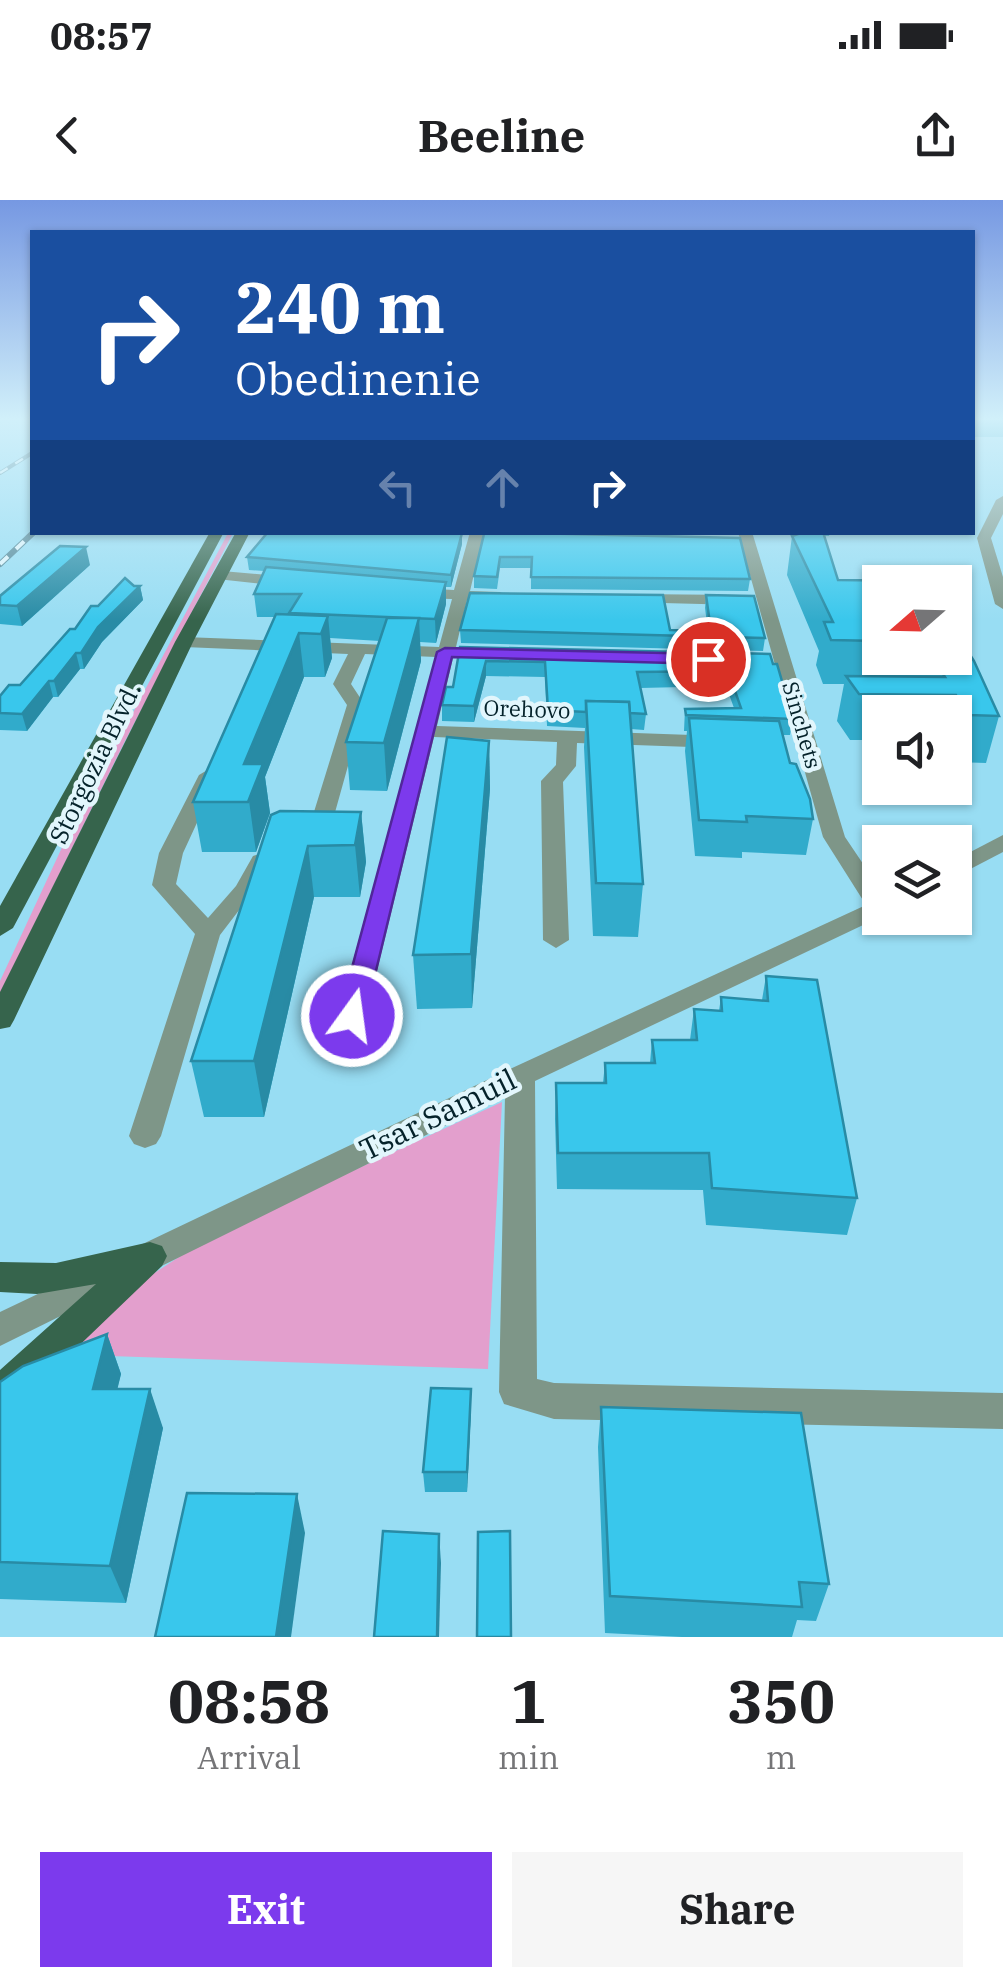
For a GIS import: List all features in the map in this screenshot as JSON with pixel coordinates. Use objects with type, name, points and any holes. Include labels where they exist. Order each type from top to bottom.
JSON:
[{"type":"main road","name":"Storgozia Blvd.","points":[[0,928],[215,535]]},
{"type":"main road","name":"Storgozia Blvd.","points":[[0,1020],[184,642],[242,535]]},
{"type":"main road","points":[[0,1277],[50,1277],[150,1256]]},
{"type":"main road","points":[[0,1395],[150,1256]]},
{"type":"street","points":[[1003,500],[984,538],[1003,604]]},
{"type":"street","points":[[352,1016],[382,850],[425,730],[476,536]]},
{"type":"street","name":"Sinchets","points":[[740,539],[765,600],[773,660],[798,745],[834,837],[862,880]]},
{"type":"street","points":[[222,576],[314,584]]},
{"type":"street","points":[[388,590],[519,598]]},
{"type":"street","points":[[614,598],[765,600]]},
{"type":"street","points":[[184,642],[235,642],[269,656],[358,650],[504,654]]},
{"type":"street","points":[[144,1136],[208,933],[246,889],[261,861],[282,851],[323,851],[356,705],[342,684],[358,650]]},
{"type":"street","name":"Orehovo","points":[[425,730],[735,742]]},
{"type":"street","points":[[556,940],[552,782],[566,766],[567,735]]},
{"type":"street","points":[[208,933],[164,885],[171,853],[222,750]]},
{"type":"street","points":[[972,860],[1003,842]]},
{"type":"street","name":"Tsar Samuil","points":[[0,1330],[520,1076],[862,916]]},
{"type":"street","points":[[520,1076],[518,1392],[554,1402],[1003,1411]]},
{"type":"shaded area","points":[[227,535],[232,535],[0,994],[0,981],[65,841]]},
{"type":"shaded area","points":[[502,1102],[488,1369],[52,1354],[139,1283],[213,1235]]},
{"type":"building","points":[[265,535],[461,535],[451,575],[247,557]]},
{"type":"building","points":[[484,535],[615,535],[740,538],[750,579],[531,577],[532,557],[500,557],[497,577],[474,576]]},
{"type":"building","points":[[824,535],[838,580],[862,580],[862,641],[831,640],[824,622],[833,622],[792,536]]},
{"type":"building","points":[[60,546],[86,547],[17,606],[0,605],[0,596]]},
{"type":"building","points":[[266,567],[446,582],[435,619],[289,613],[301,594],[254,594]]},
{"type":"building","points":[[125,578],[140,586],[98,627],[81,653],[76,653],[22,714],[0,713],[0,696],[9,685],[20,685],[70,629],[75,629],[91,606],[98,606]]},
{"type":"building","points":[[470,593],[663,595],[670,630],[711,631],[706,595],[754,596],[765,638],[460,630]]},
{"type":"building","points":[[276,614],[328,616],[321,634],[299,633],[244,764],[263,764],[248,802],[193,802]]},
{"type":"building","points":[[387,618],[419,618],[384,743],[346,742]]},
{"type":"building","points":[[460,647],[770,654],[773,664],[777,664],[793,719],[686,715],[685,709],[741,708],[728,671],[637,672],[646,714],[630,713],[629,702],[586,701],[586,712],[548,710],[545,662],[486,661],[474,706],[442,705],[446,687],[453,687]]},
{"type":"building","points":[[972,658],[999,716],[972,715],[972,695],[859,694],[846,676],[972,675]]},
{"type":"building","points":[[586,701],[629,702],[643,884],[596,883]]},
{"type":"building","points":[[689,718],[779,721],[790,763],[796,764],[810,799],[813,819],[746,816],[747,822],[699,820]]},
{"type":"building","points":[[447,737],[489,741],[471,954],[413,955]]},
{"type":"building","points":[[280,811],[361,812],[355,845],[308,846],[254,1061],[191,1061],[271,815]]},
{"type":"building","points":[[766,976],[817,980],[857,1198],[712,1188],[709,1153],[558,1153],[556,1083],[606,1083],[605,1063],[655,1063],[652,1040],[697,1040],[694,1009],[722,1011],[721,997],[768,1001]]},
{"type":"building","points":[[107,1334],[93,1389],[150,1389],[110,1566],[0,1562],[0,1382],[23,1366]]},
{"type":"building","points":[[431,1388],[471,1389],[467,1472],[423,1472]]},
{"type":"building","points":[[601,1407],[801,1413],[829,1584],[799,1582],[802,1607],[610,1596]]},
{"type":"building","points":[[187,1493],[297,1494],[276,1637],[155,1637]]},
{"type":"building","points":[[383,1531],[439,1534],[437,1637],[374,1637]]},
{"type":"building","points":[[510,1531],[511,1637],[477,1637],[478,1532]]},
{"type":"railway","points":[[0,564],[31,535]]},
{"type":"route","points":[[352,1016],[445,652],[708,659]]}]
